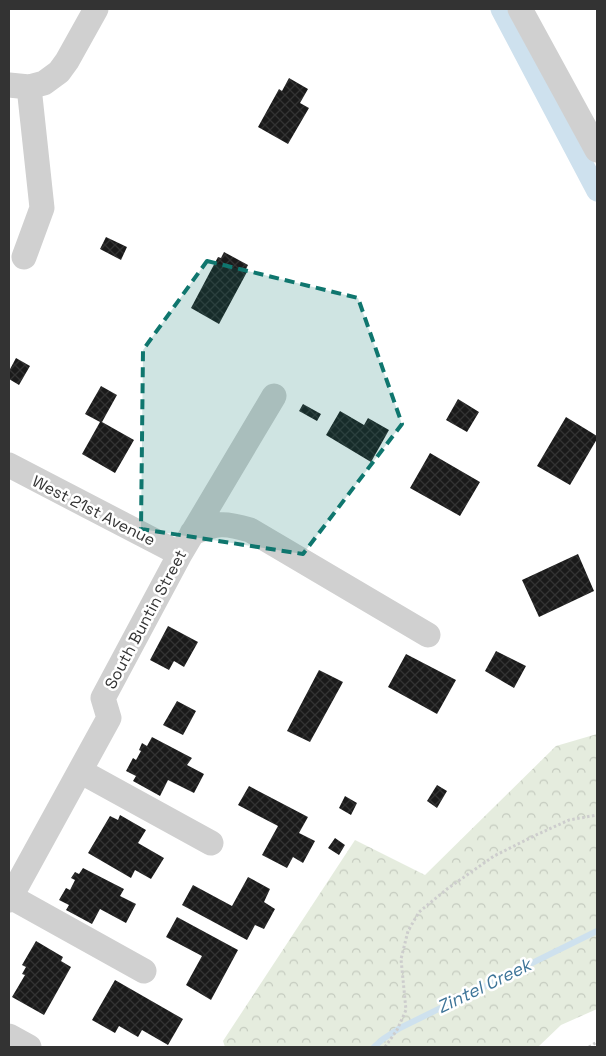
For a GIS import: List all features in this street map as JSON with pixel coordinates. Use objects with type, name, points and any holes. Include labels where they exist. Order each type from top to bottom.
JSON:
[{"type":"street","points":[[24,257],[42,208],[19,86],[44,83],[59,72],[96,9]]},
{"type":"street","points":[[520,9],[597,150]]},
{"type":"street","name":"South Buntin Street","points":[[10,898],[109,718],[103,698],[186,543],[274,396]]},
{"type":"street","name":"West 21st Avenue","points":[[9,466],[186,543]]},
{"type":"street","points":[[186,543],[213,524],[232,524],[250,530],[428,635]]},
{"type":"street","points":[[80,771],[211,844]]},
{"type":"street","points":[[10,898],[144,971]]},
{"type":"street","points":[[9,1036],[29,1047]]},
{"type":"path","points":[[386,1047],[397,1030],[406,1010],[401,959],[408,931],[418,912],[494,856],[569,820],[597,815]]},
{"type":"path","points":[[589,1047],[597,1042]]},
{"type":"highlighted area","points":[[207,261],[358,298],[402,424],[303,554],[141,529],[143,350]]},
{"type":"green space","points":[[597,734],[597,1009],[561,1025],[538,1047],[225,1047],[223,1041],[355,840],[425,875],[556,746]]},
{"type":"building","points":[[289,78],[308,89],[300,103],[309,108],[288,144],[258,127],[279,89],[282,91]]},
{"type":"building","points":[[106,237],[127,247],[121,260],[100,249]]},
{"type":"building","points":[[224,252],[248,265],[245,271],[247,272],[219,324],[191,308],[218,257],[221,258]]},
{"type":"building","points":[[16,358],[30,366],[19,385],[9,379],[9,371]]},
{"type":"building","points":[[101,386],[117,395],[102,422],[134,440],[115,473],[82,454],[100,422],[85,414]]},
{"type":"building","points":[[458,399],[479,412],[467,432],[446,420]]},
{"type":"building","points":[[303,404],[321,414],[317,421],[299,411]]},
{"type":"building","points":[[340,411],[364,425],[368,418],[389,430],[371,462],[326,435]]},
{"type":"building","points":[[566,417],[597,436],[570,485],[537,466]]},
{"type":"building","points":[[430,453],[480,482],[460,516],[410,488]]},
{"type":"building","points":[[578,554],[594,591],[539,617],[522,580]]},
{"type":"building","points":[[168,626],[198,642],[184,667],[174,661],[169,670],[150,660]]},
{"type":"building","points":[[496,651],[526,666],[514,688],[485,671]]},
{"type":"building","points":[[406,654],[456,680],[437,714],[388,687]]},
{"type":"building","points":[[319,670],[343,682],[310,742],[287,731]]},
{"type":"building","points":[[177,701],[196,711],[183,735],[163,725]]},
{"type":"building","points":[[152,737],[192,758],[187,765],[204,774],[194,793],[168,780],[160,796],[133,781],[136,776],[126,771],[133,758],[136,760],[141,751],[139,750],[142,743],[147,746]]},
{"type":"building","points":[[437,785],[447,791],[437,808],[427,801]]},
{"type":"building","points":[[249,786],[308,817],[299,833],[315,841],[303,863],[293,857],[287,868],[262,855],[278,826],[238,805]]},
{"type":"building","points":[[345,796],[357,803],[351,815],[339,808]]},
{"type":"building","points":[[120,815],[146,830],[138,843],[164,858],[151,879],[135,870],[131,878],[88,853],[110,816],[118,820]]},
{"type":"building","points":[[335,838],[345,845],[339,855],[328,848]]},
{"type":"building","points":[[83,868],[124,889],[120,896],[136,904],[126,923],[100,909],[92,924],[66,910],[69,905],[59,900],[66,888],[70,890],[75,880],[71,878],[75,872],[79,874]]},
{"type":"building","points":[[248,877],[270,889],[264,902],[275,909],[264,929],[255,925],[247,940],[182,905],[193,885],[232,906]]},
{"type":"building","points":[[177,917],[238,950],[211,1000],[186,985],[202,956],[166,937]]},
{"type":"building","points":[[36,941],[63,957],[61,961],[71,967],[44,1015],[12,997],[25,975],[22,974],[26,967],[22,965]]},
{"type":"building","points":[[115,980],[183,1019],[168,1045],[142,1030],[138,1037],[119,1026],[115,1033],[92,1020]]},
{"type":"waterway","points":[[501,9],[597,191]]},
{"type":"waterway","name":"Zintel Creek","points":[[374,1047],[400,1028],[597,931]]}]
